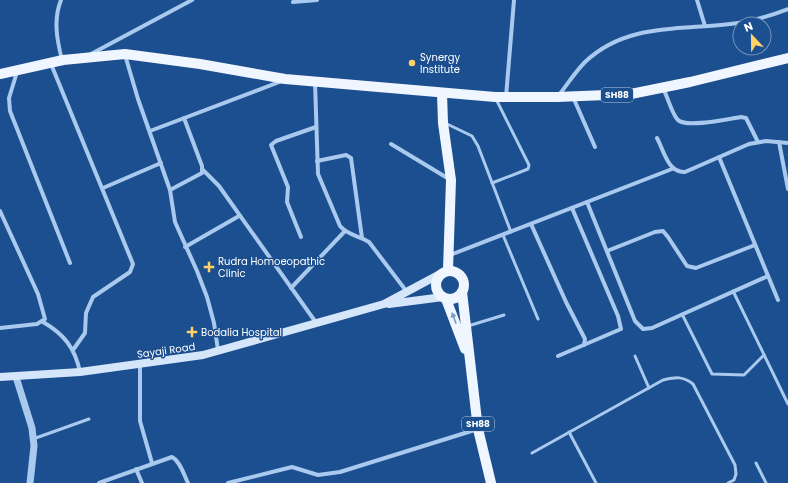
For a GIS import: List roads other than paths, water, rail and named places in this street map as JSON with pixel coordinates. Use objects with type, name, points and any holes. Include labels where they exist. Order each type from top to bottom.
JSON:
[{"type":"main road","points":[[0,74],[17,72],[63,60],[125,54],[200,64],[285,79],[442,93],[443,123],[451,180],[449,256],[444,272],[436,282],[437,291],[445,298]]},
{"type":"main road","name":"SH88","points":[[442,93],[500,97],[573,97],[631,94],[663,88],[788,58]]},
{"type":"main road","points":[[384,304],[458,297],[462,292],[464,285],[462,277],[456,272],[444,272]]},
{"type":"main road","name":"Sayaji Road","points":[[0,377],[80,372],[203,355],[384,304],[444,272]]},
{"type":"main road","name":"SH88","points":[[462,292],[478,429],[490,483]]},
{"type":"main road","name":"SH88","points":[[445,298],[470,364]]},
{"type":"street","points":[[61,0],[56,12],[57,39],[63,60]]},
{"type":"street","points":[[83,58],[192,0]]},
{"type":"street","points":[[292,2],[317,0]]},
{"type":"street","points":[[500,97],[514,0]]},
{"type":"street","points":[[697,0],[705,26]]},
{"type":"street","points":[[557,97],[585,62],[613,42],[633,34],[658,29],[739,23],[788,9]]},
{"type":"street","points":[[125,54],[170,190],[174,222],[197,271],[207,297],[214,323],[218,350]]},
{"type":"street","points":[[51,64],[132,257],[133,268],[130,272],[93,297],[86,313],[85,333],[73,350]]},
{"type":"street","points":[[17,72],[9,98],[10,111],[70,263]]},
{"type":"street","points":[[150,131],[285,79]]},
{"type":"street","points":[[315,82],[318,174],[340,226],[345,231],[362,238],[376,249],[407,292]]},
{"type":"street","points":[[663,88],[678,120],[683,123],[692,124],[741,117],[746,118],[758,142]]},
{"type":"street","points":[[573,97],[595,147]]},
{"type":"street","points":[[184,118],[203,170],[219,186],[317,324]]},
{"type":"street","points":[[301,237],[286,202],[288,187],[271,145],[276,140],[316,127]]},
{"type":"street","points":[[657,138],[672,169],[678,172],[685,172],[758,142],[788,143]]},
{"type":"street","points":[[779,142],[788,189]]},
{"type":"street","points":[[391,144],[451,180]]},
{"type":"street","points":[[317,161],[346,155],[351,158],[362,238]]},
{"type":"street","points":[[719,157],[778,300]]},
{"type":"street","points":[[103,188],[161,163]]},
{"type":"street","points":[[449,256],[672,169]]},
{"type":"street","points":[[170,190],[199,176],[203,170]]},
{"type":"street","points":[[587,202],[638,326],[643,329],[652,328],[768,276]]},
{"type":"street","points":[[558,356],[621,329],[621,325],[572,208]]},
{"type":"street","points":[[0,211],[38,294],[44,313],[45,319],[43,322]]},
{"type":"street","points":[[185,247],[239,216]]},
{"type":"street","points":[[531,224],[566,302],[585,339],[584,345]]},
{"type":"street","points":[[291,288],[345,231]]},
{"type":"street","points":[[607,251],[655,232],[663,232],[668,237],[687,266],[696,268],[755,245]]},
{"type":"street","points":[[0,328],[43,322],[64,337],[73,350],[80,372]]},
{"type":"street","points":[[140,364],[141,430],[152,463]]},
{"type":"street","points":[[16,377],[25,404],[33,439],[30,483]]},
{"type":"street","points":[[228,483],[292,467],[302,468],[318,475],[340,472],[478,429]]},
{"type":"street","points":[[99,483],[152,463],[172,458],[176,459],[188,483]]},
{"type":"street","points":[[136,469],[142,483]]},
{"type":"street","points":[[248,478],[250,483]]},
{"type":"lane","points":[[492,183],[528,169],[528,165],[500,97]]},
{"type":"lane","points":[[443,123],[472,136],[511,232]]},
{"type":"lane","points":[[503,235],[538,319]]},
{"type":"lane","points":[[733,291],[788,404]]},
{"type":"lane","points":[[682,314],[712,374],[744,375],[764,355]]},
{"type":"lane","points":[[466,326],[504,315]]},
{"type":"lane","points":[[635,356],[649,388]]},
{"type":"lane","points":[[532,453],[663,380],[676,377],[686,378],[693,384],[735,465],[736,474],[734,480],[728,483]]},
{"type":"lane","points":[[33,439],[89,419]]},
{"type":"lane","points":[[569,432],[596,483]]},
{"type":"lane","points":[[756,463],[766,483]]},
{"type":"place","name":"Synergy Institute","points":[[412,63]]},
{"type":"place","name":"Rudra Homoeopathic Clinic","points":[[209,267]]},
{"type":"place","name":"Bodalia Hospital","points":[[192,332]]}]
